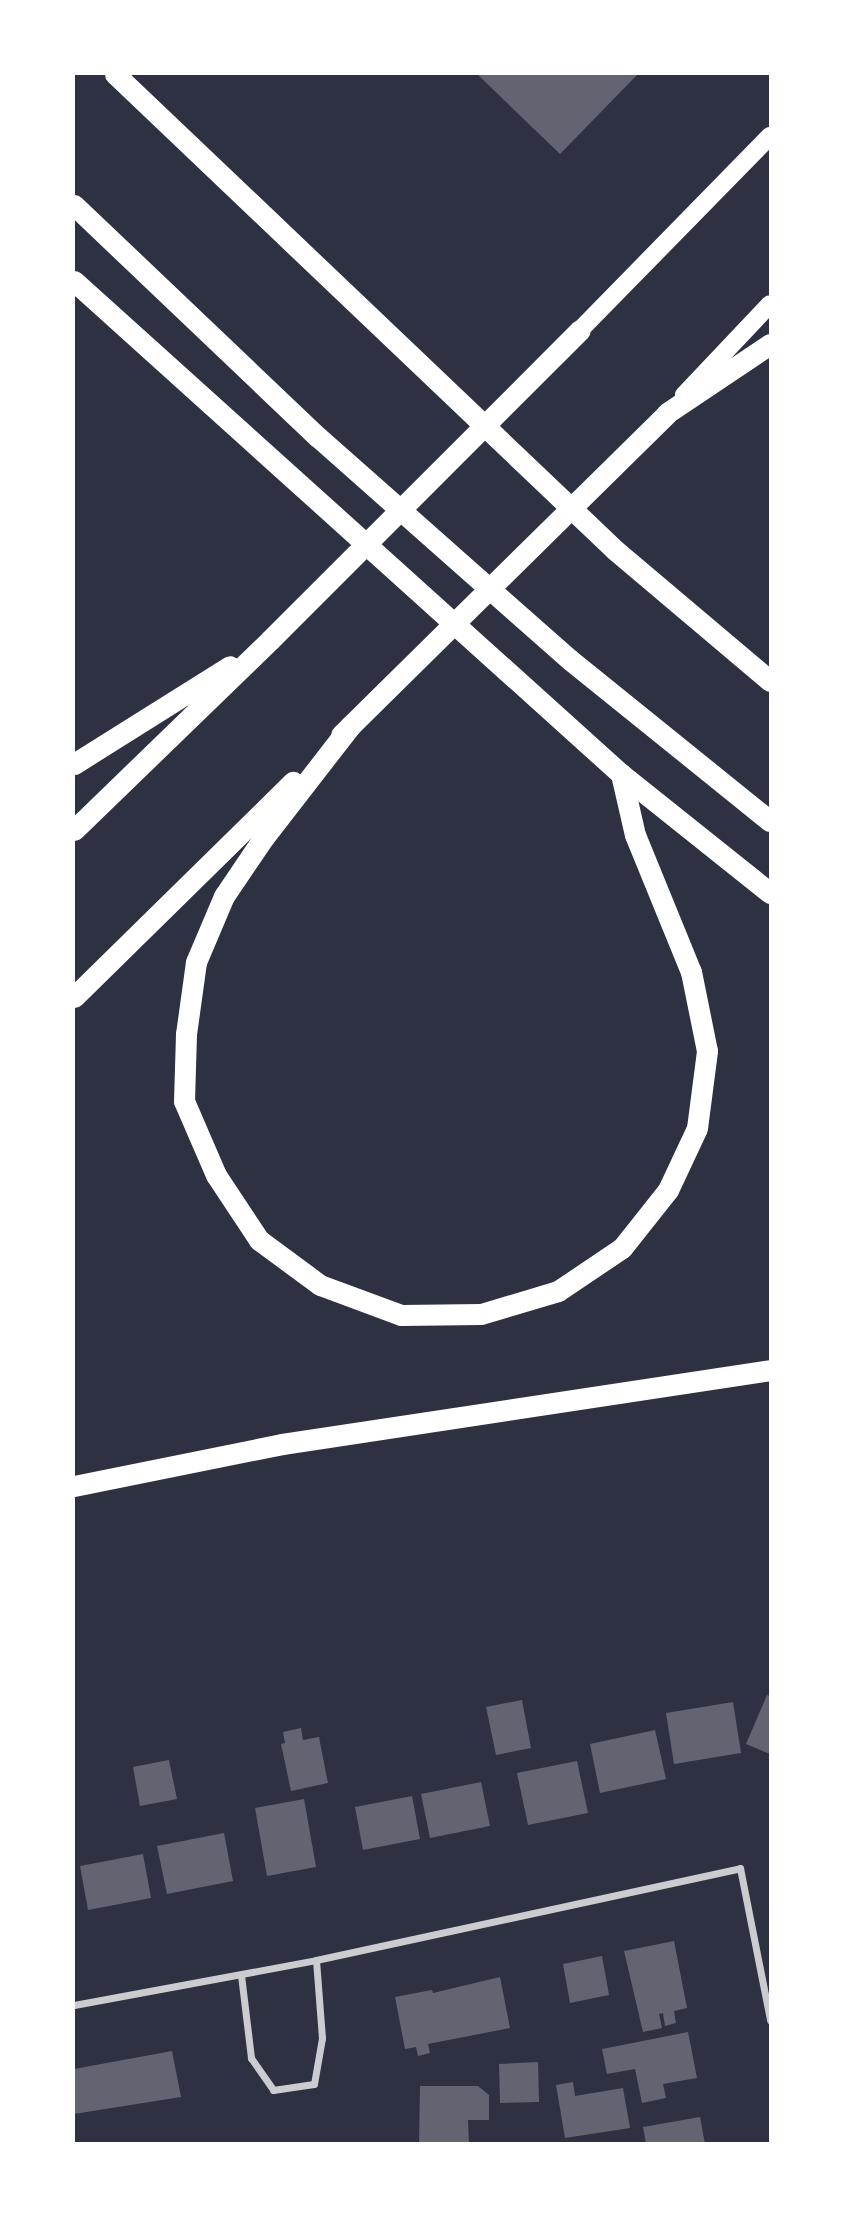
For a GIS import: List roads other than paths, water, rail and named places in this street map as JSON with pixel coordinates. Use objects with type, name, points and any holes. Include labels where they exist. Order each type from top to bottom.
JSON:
[{"type":"highway","points":[[115,74],[615,550],[771,681]]},
{"type":"highway","points":[[74,205],[318,437],[537,632],[771,821]]},
{"type":"highway","points":[[74,281],[621,774],[771,892]]},
{"type":"highway","points":[[74,299],[99,304]]},
{"type":"highway","points":[[74,830],[270,640],[580,330]]},
{"type":"highway","points":[[74,997],[667,413],[771,344]]},
{"type":"highway","points":[[615,550],[771,662]]},
{"type":"highway","points":[[74,764],[270,640]]},
{"type":"highway","points":[[351,725],[264,837],[224,896],[197,962],[186,1034],[184,1101],[216,1175],[259,1240],[320,1285],[401,1315],[481,1314],[558,1292],[622,1248],[668,1190],[697,1128],[707,1051],[691,972],[635,835],[621,774]]},
{"type":"highway","points":[[74,1486],[282,1444],[771,1370]]},
{"type":"main road","points":[[580,330],[771,136]]},
{"type":"main road","points":[[667,413],[771,304]]},
{"type":"street","points":[[74,2005],[316,1961],[740,1868],[771,2020]]},
{"type":"street","points":[[241,1975],[251,2058],[273,2091],[314,2084],[323,2038],[316,1961]]}]
